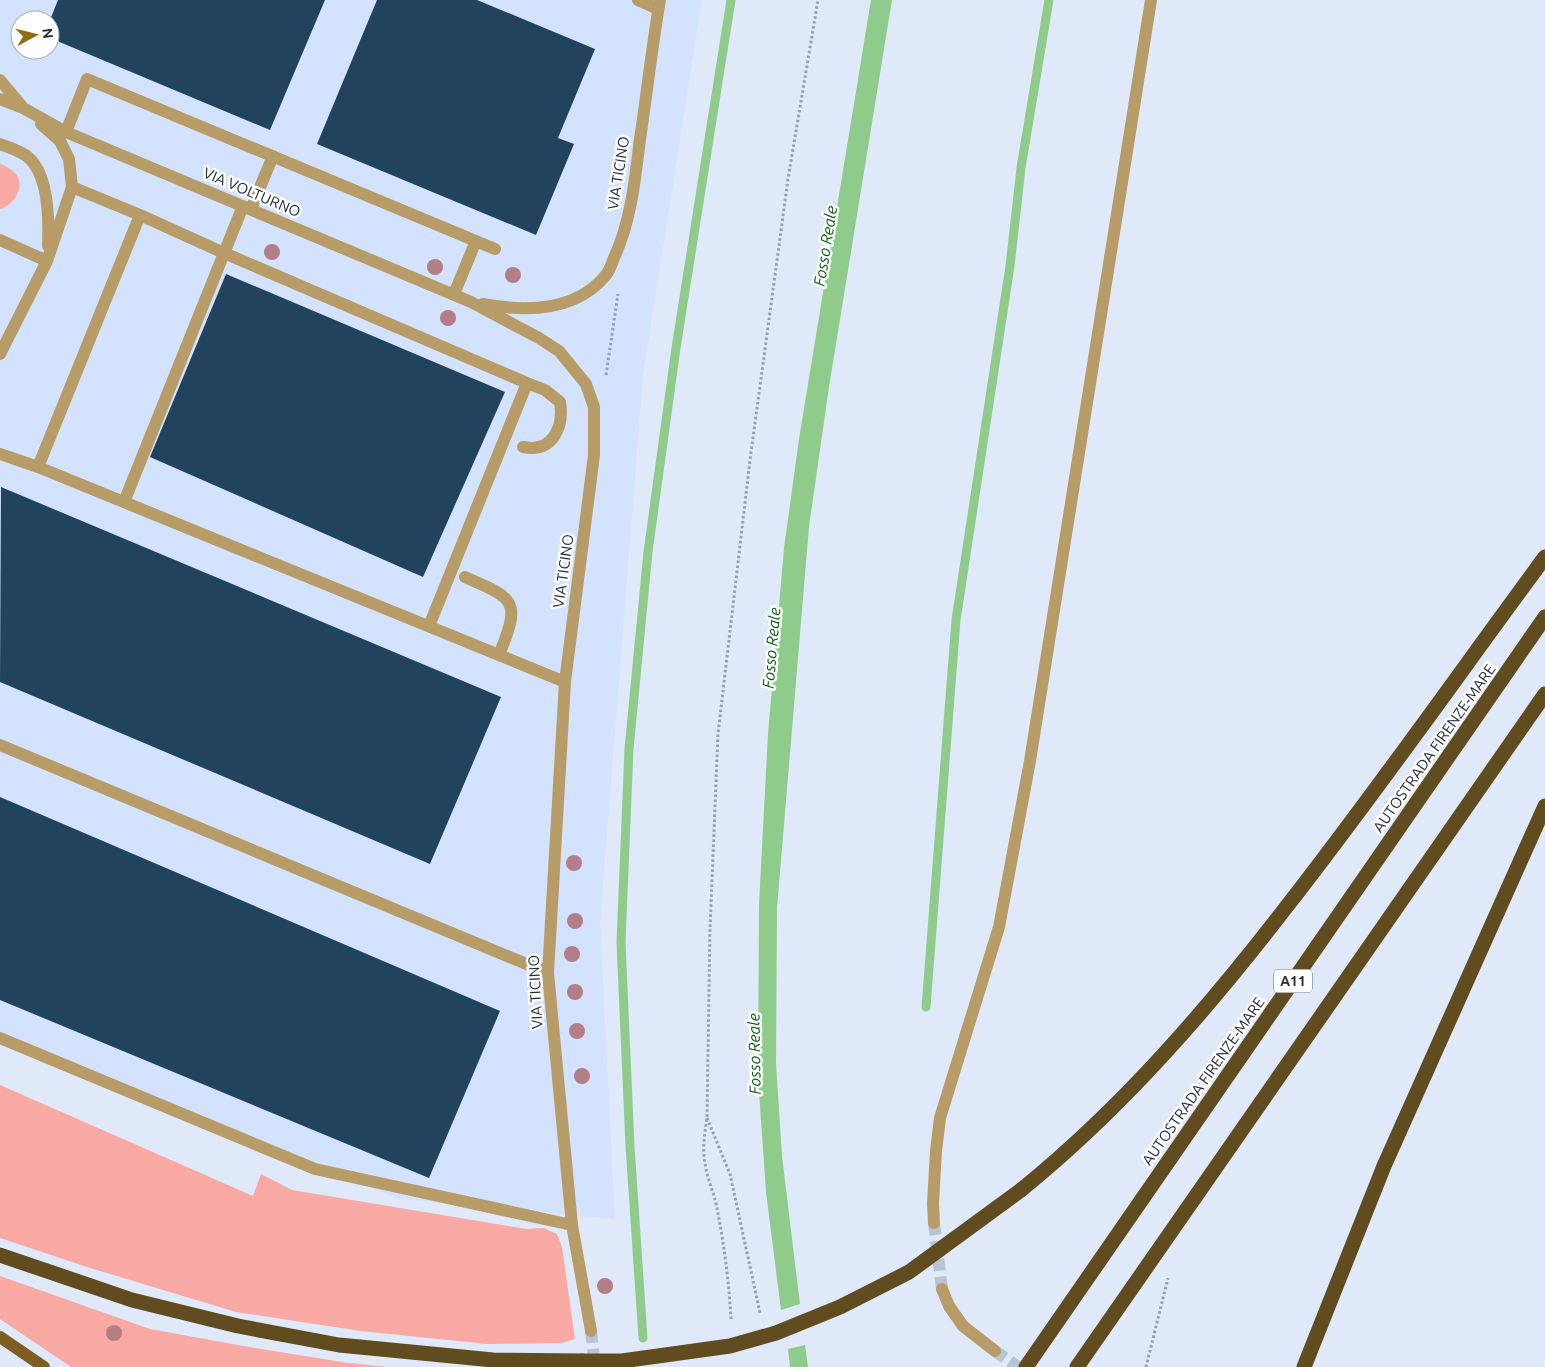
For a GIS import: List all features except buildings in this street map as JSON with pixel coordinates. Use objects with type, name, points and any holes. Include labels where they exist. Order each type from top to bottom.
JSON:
[{"type":"highway","points":[[0,1255],[132,1300],[238,1326],[339,1345],[493,1360],[622,1360],[730,1346],[785,1329],[840,1308],[908,1272],[1021,1190],[1050,1167],[1141,1080],[1233,977],[1347,830],[1545,557]]},
{"type":"highway","name":"AUTOSTRADA FIRENZE-MARE","points":[[1026,1367],[1545,617]]},
{"type":"highway","name":"A11","points":[[1077,1367],[1545,694]]},
{"type":"highway","points":[[1304,1367],[1384,1166],[1545,806]]},
{"type":"main road","points":[[0,1337],[44,1367]]},
{"type":"street","points":[[638,0],[659,5]]},
{"type":"street","points":[[934,1223],[933,1203],[940,1118],[999,927],[1030,761],[1150,0]]},
{"type":"street","name":"VIA TICINO","points":[[471,302],[509,309],[545,308],[570,301],[589,290],[607,274],[622,241],[632,200],[659,5]]},
{"type":"street","points":[[66,132],[87,79],[495,249]]},
{"type":"street","name":"VIA VOLTURNO","points":[[0,80],[23,108]]},
{"type":"street","name":"VIA VOLTURNO","points":[[0,99],[23,108],[66,132],[471,302]]},
{"type":"street","points":[[0,354],[47,261],[72,187],[68,159],[60,141],[23,108]]},
{"type":"street","points":[[0,144],[31,160],[43,180],[48,216],[47,261]]},
{"type":"street","points":[[124,502],[224,253],[273,156]]},
{"type":"street","points":[[72,187],[545,390],[560,402],[562,413],[556,434],[547,444],[533,449],[523,446]]},
{"type":"street","points":[[38,468],[140,215]]},
{"type":"street","points":[[0,240],[47,261]]},
{"type":"street","points":[[454,294],[476,241]]},
{"type":"street","name":"VIA TICINO","points":[[471,302],[539,338],[559,351],[586,384],[594,407],[594,455],[565,682],[548,973],[572,1225],[591,1332]]},
{"type":"street","points":[[429,626],[527,383]]},
{"type":"street","points":[[0,454],[124,502],[565,682]]},
{"type":"street","points":[[465,577],[496,590],[509,601],[512,608],[510,624],[499,655]]},
{"type":"street","points":[[0,745],[548,973]]},
{"type":"street","points":[[0,1038],[315,1169],[572,1225]]},
{"type":"street","points":[[942,1290],[963,1326],[995,1351]]},
{"type":"path","points":[[731,1319],[729,1290],[717,1207],[705,1163],[704,1135],[707,1117],[710,929],[718,734],[756,411],[788,179],[818,0]]},
{"type":"path","points":[[605,384],[618,290]]},
{"type":"path","points":[[707,1117],[730,1174],[760,1312]]},
{"type":"path","points":[[1146,1367],[1170,1271]]},
{"type":"shaded area","points":[[0,0],[702,0],[643,375],[600,922],[615,1219],[399,1199],[0,1036]]},
{"type":"shaded area","points":[[871,0],[892,0],[829,387],[809,527],[777,908],[776,1063],[782,1156],[800,1304],[781,1310],[766,1192],[758,1078],[759,904],[768,734],[784,548],[799,439]]},
{"type":"shaded area","points":[[0,163],[11,169],[18,177],[19,188],[14,199],[0,209]]},
{"type":"shaded area","points":[[0,1085],[253,1196],[261,1174],[292,1190],[526,1229],[544,1228],[557,1234],[562,1247],[575,1339],[562,1343],[487,1344],[361,1331],[236,1312],[87,1267],[0,1238]]},
{"type":"shaded area","points":[[0,1276],[150,1329],[348,1363],[388,1367],[71,1367],[0,1319]]},
{"type":"shaded area","points":[[805,1345],[808,1367],[790,1367],[788,1349]]},
{"type":"waterway","points":[[643,1338],[630,1146],[621,943],[629,749],[648,552],[676,348],[731,0]]},
{"type":"waterway","points":[[926,1007],[956,620],[1010,266],[1021,168],[1049,0]]},
{"type":"tunnel","points":[[934,1223],[942,1289]]},
{"type":"tunnel","points":[[591,1331],[595,1367]]},
{"type":"tunnel","points":[[995,1351],[1018,1367]]},
{"type":"water label","name":"Fosso Reale","points":[[825,246]]},
{"type":"water label","name":"Fosso Reale","points":[[771,648]]},
{"type":"water label","name":"Fosso Reale","points":[[754,1054]]}]
